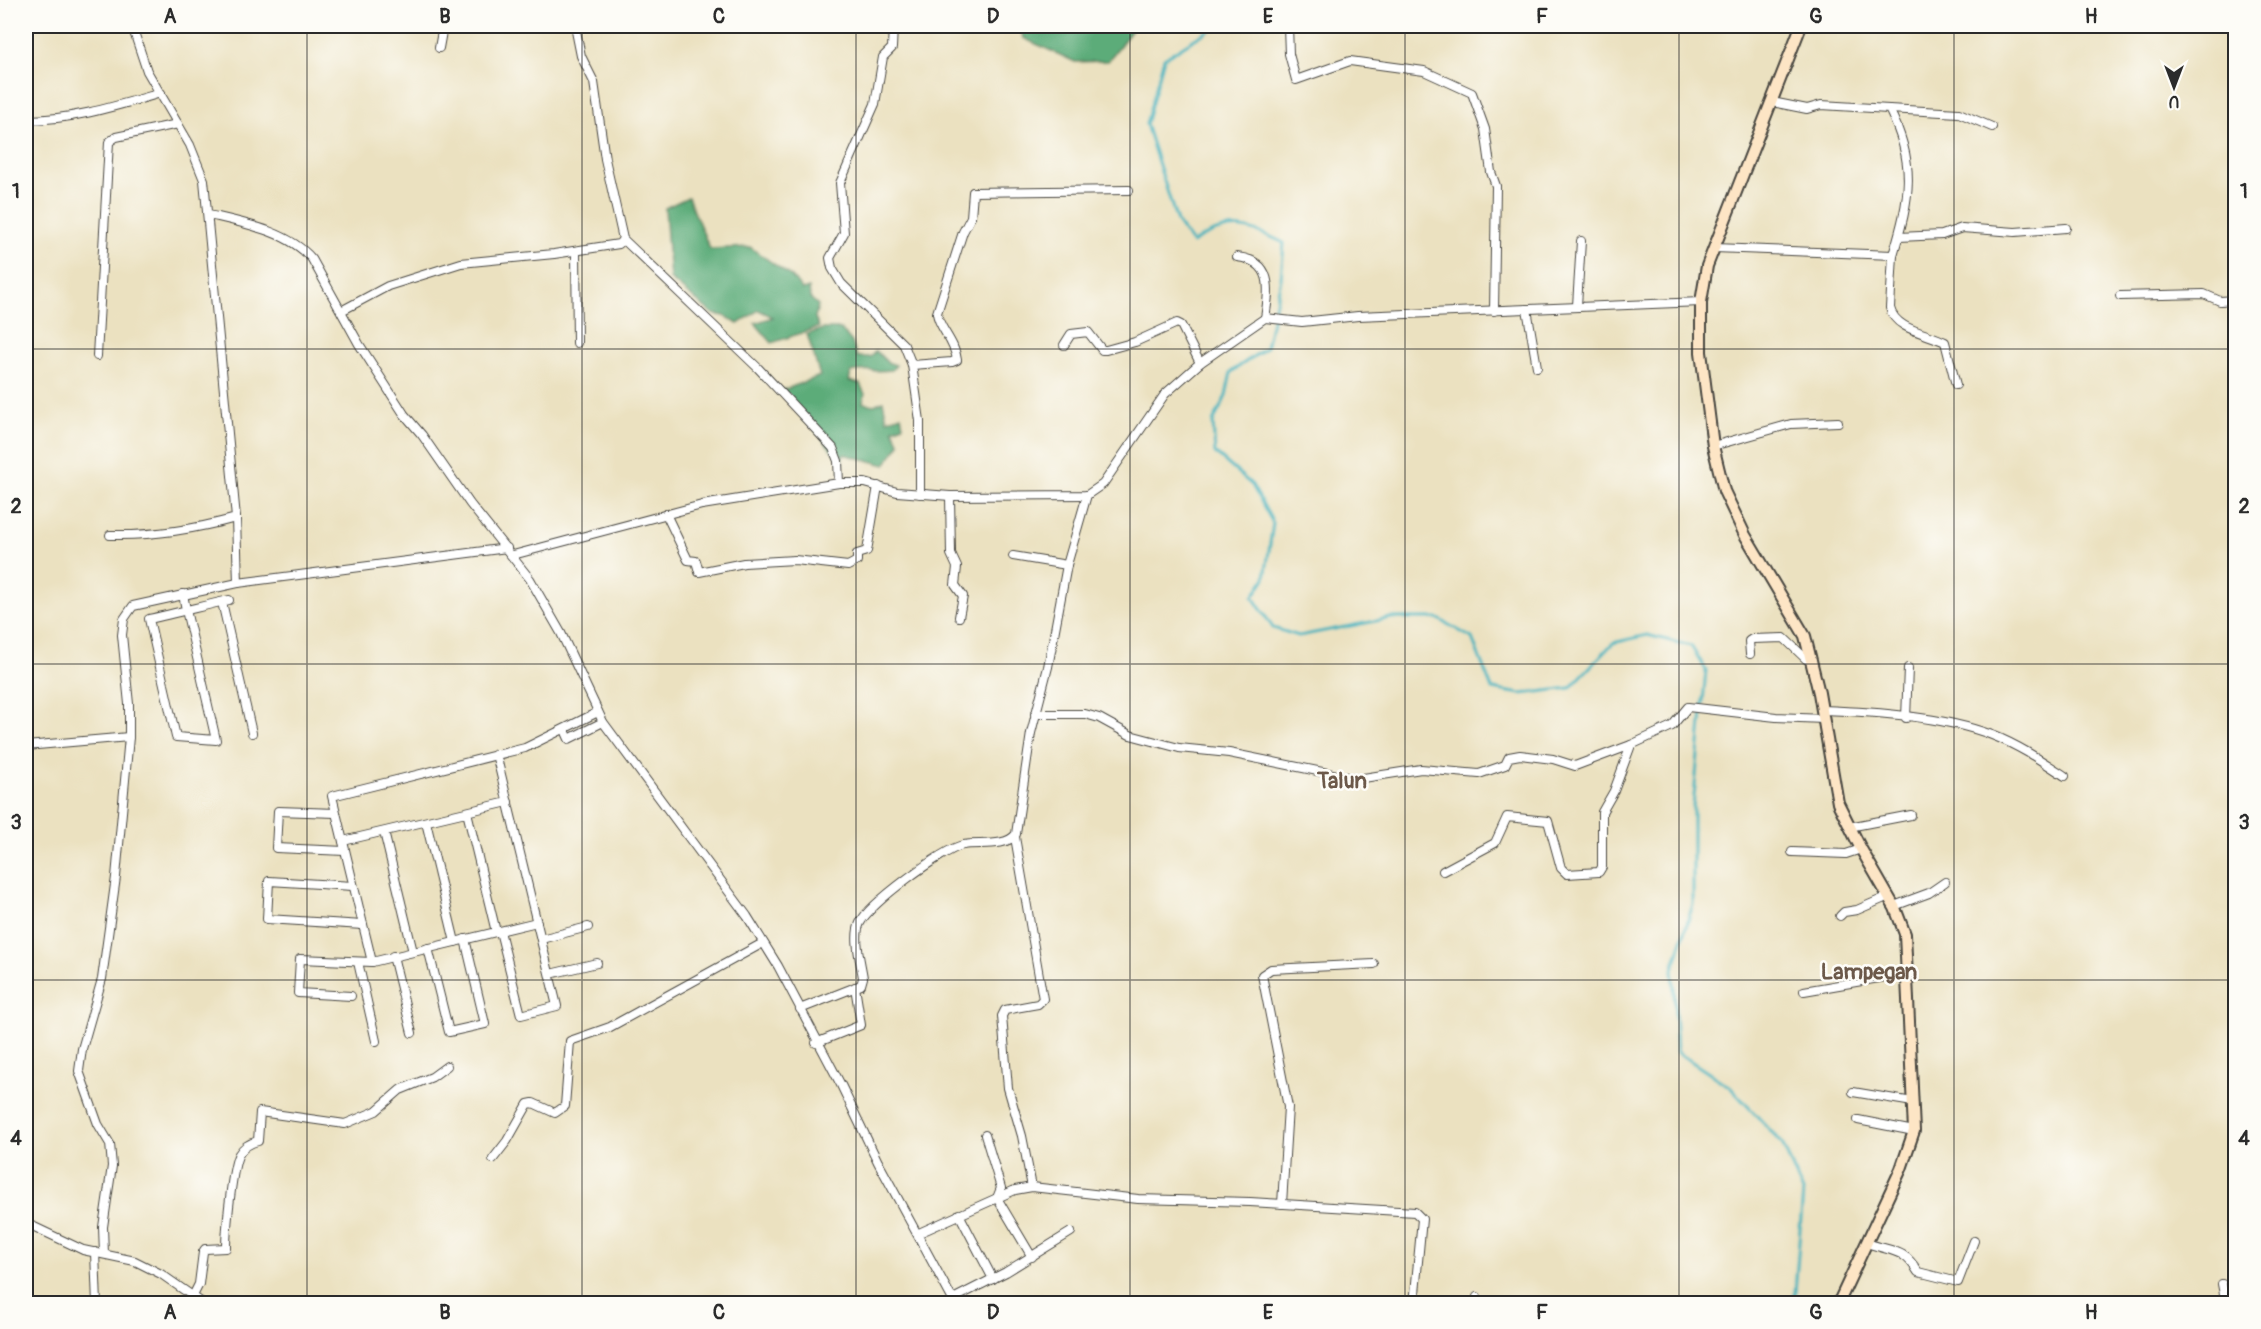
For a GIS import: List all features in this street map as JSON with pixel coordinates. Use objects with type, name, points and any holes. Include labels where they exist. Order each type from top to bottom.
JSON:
[{"type":"main road","points":[[1801,26],[1707,266],[1701,303],[1701,352],[1713,446],[1724,491],[1734,516],[1800,627],[1812,661],[1836,796],[1849,827],[1892,901],[1905,934],[1914,1131],[1901,1169],[1838,1304]]},
{"type":"street","points":[[132,26],[147,71],[190,145],[204,180],[236,518],[238,583]]},
{"type":"street","points":[[439,48],[443,26]]},
{"type":"street","points":[[575,26],[581,56],[594,82],[606,159],[624,239],[758,368],[833,448],[838,460],[838,483]]},
{"type":"street","points":[[893,26],[892,48],[883,57],[875,104],[840,183],[844,233],[830,258],[832,268],[841,283],[903,345],[912,365],[920,421],[920,494]]},
{"type":"street","points":[[1288,26],[1289,54],[1296,80],[1350,61],[1424,71],[1472,93],[1485,129],[1491,172],[1496,186],[1494,311]]},
{"type":"street","points":[[2231,26],[2235,34]]},
{"type":"street","points":[[26,120],[54,120],[114,107],[161,93]]},
{"type":"street","points":[[1772,102],[1807,109],[1821,105],[1959,113],[1992,127]]},
{"type":"street","points":[[1889,109],[1904,144],[1909,185],[1906,211],[1893,255],[1890,308],[1892,315],[1899,322],[1945,342],[1956,385]]},
{"type":"street","points":[[97,356],[109,142],[116,137],[178,123]]},
{"type":"street","points":[[912,365],[957,360],[949,334],[938,322],[937,313],[963,232],[971,217],[973,192],[1129,190]]},
{"type":"street","points":[[209,215],[245,223],[302,248],[343,310],[359,344],[404,414],[423,435],[470,504],[510,551],[551,614],[603,722],[718,875],[763,943],[841,1085],[878,1162],[919,1233],[954,1301],[1071,1232]]},
{"type":"street","points":[[1899,237],[1942,236],[1962,228],[2015,232],[2066,228]]},
{"type":"street","points":[[343,310],[388,286],[461,263],[576,251],[619,244],[624,239]]},
{"type":"street","points":[[1577,306],[1581,241]]},
{"type":"street","points":[[1714,248],[1893,255]]},
{"type":"street","points":[[576,251],[577,343]]},
{"type":"street","points":[[1237,257],[1255,260],[1263,267],[1268,290],[1268,318]]},
{"type":"street","points":[[2120,296],[2204,294],[2220,301],[2235,300]]},
{"type":"street","points":[[97,1304],[99,1253],[112,1166],[110,1144],[98,1124],[79,1071],[82,1049],[102,980],[110,932],[129,737],[129,704],[122,635],[124,619],[133,606],[238,583],[510,551],[742,498],[838,483],[878,486],[897,492],[920,494],[1087,495],[1095,492],[1108,476],[1158,402],[1200,363],[1268,318],[1302,322],[1358,316],[1701,303]]},
{"type":"street","points":[[1527,309],[1538,367]]},
{"type":"street","points":[[1064,345],[1071,334],[1088,332],[1102,350],[1106,350],[1135,342],[1177,323],[1200,363]]},
{"type":"street","points":[[1713,446],[1791,424],[1838,422]]},
{"type":"street","points":[[666,514],[688,560],[696,561],[699,572],[744,563],[795,560],[848,566],[857,561],[857,554],[867,551],[878,486]]},
{"type":"street","points":[[950,495],[951,554],[957,567],[955,585],[963,596],[959,617]]},
{"type":"street","points":[[1032,1187],[1022,1136],[1008,1088],[1002,1016],[1005,1010],[1038,1004],[1043,999],[1015,837],[1035,714],[1048,667],[1067,565],[1087,495]]},
{"type":"street","points":[[110,535],[204,526],[236,518]]},
{"type":"street","points":[[1013,556],[1067,565]]},
{"type":"street","points":[[183,594],[186,610],[216,740],[176,737],[149,619],[186,610],[226,601],[252,734]]},
{"type":"street","points":[[1750,654],[1749,641],[1752,639],[1784,638],[1806,659],[1812,661]]},
{"type":"street","points":[[1906,718],[1908,668]]},
{"type":"street","points":[[1035,714],[1085,714],[1099,718],[1130,735],[1179,748],[1229,753],[1361,779],[1420,769],[1479,774],[1505,765],[1509,757],[1520,755],[1553,759],[1575,766],[1664,731],[1677,722],[1686,708],[1697,707],[1776,717],[1823,714],[1906,718],[1947,723],[1993,735],[2065,776]]},
{"type":"street","points":[[372,962],[332,795],[525,748],[598,712]]},
{"type":"street","points":[[565,730],[569,739],[603,722]]},
{"type":"street","points":[[26,746],[129,737]]},
{"type":"street","points":[[1443,871],[1495,843],[1507,817],[1548,821],[1561,868],[1567,874],[1599,872],[1602,867],[1602,812],[1614,791],[1631,745]]},
{"type":"street","points":[[467,812],[521,1015],[557,1006],[496,754]]},
{"type":"street","points":[[343,842],[508,802]]},
{"type":"street","points":[[336,813],[278,811],[276,848],[345,851]]},
{"type":"street","points":[[1849,827],[1911,815]]},
{"type":"street","points":[[426,822],[455,942]]},
{"type":"street","points":[[384,832],[413,952]]},
{"type":"street","points":[[800,1009],[861,985],[863,978],[857,933],[864,916],[924,866],[950,850],[968,844],[1005,842],[1015,837]]},
{"type":"street","points":[[1792,852],[1846,854],[1861,849]]},
{"type":"street","points":[[353,886],[269,881],[267,919],[363,925]]},
{"type":"street","points":[[1840,916],[1844,912],[1929,893],[1945,882]]},
{"type":"street","points":[[351,996],[298,993],[300,958],[372,962],[537,922]]},
{"type":"street","points":[[541,939],[588,927]]},
{"type":"street","points":[[428,948],[449,1032],[485,1024],[465,939]]},
{"type":"street","points":[[493,1159],[507,1141],[528,1104],[533,1103],[560,1110],[566,1104],[570,1041],[610,1027],[763,943]]},
{"type":"street","points":[[393,956],[412,1033]]},
{"type":"street","points":[[357,962],[376,1041]]},
{"type":"street","points":[[550,974],[597,963]]},
{"type":"street","points":[[1282,1204],[1288,1107],[1262,975],[1272,969],[1374,964]]},
{"type":"street","points":[[1804,991],[1908,973]]},
{"type":"street","points":[[816,1043],[861,1025],[855,987]]},
{"type":"street","points":[[193,1296],[199,1284],[205,1249],[226,1248],[233,1176],[238,1154],[249,1143],[258,1141],[259,1113],[277,1112],[345,1124],[376,1111],[400,1090],[432,1077],[447,1066]]},
{"type":"street","points":[[1852,1092],[1913,1102]]},
{"type":"street","points":[[1858,1120],[1914,1131]]},
{"type":"street","points":[[985,1135],[1001,1188],[997,1198]]},
{"type":"street","points":[[919,1233],[997,1198],[1032,1187],[1138,1199],[1282,1204],[1419,1213],[1422,1219],[1414,1304]]},
{"type":"street","points":[[997,1198],[1032,1257]]},
{"type":"street","points":[[959,1214],[993,1278]]},
{"type":"street","points":[[26,1223],[83,1250],[135,1261],[161,1274],[204,1304]]},
{"type":"street","points":[[1867,1243],[1905,1255],[1913,1261],[1918,1272],[1958,1282],[1974,1241]]},
{"type":"street","points":[[2222,1284],[2226,1304]]},
{"type":"street","points":[[2103,1304],[2120,1300],[2136,1304]]},
{"type":"green space","points":[[1020,26],[1135,26],[1108,61],[1075,62],[1023,38]]},
{"type":"green space","points":[[688,197],[710,249],[750,247],[792,277],[802,290],[809,288],[810,298],[818,305],[815,318],[819,327],[772,343],[755,323],[773,317],[759,310],[738,324],[725,316],[713,314],[670,279],[665,208]]},
{"type":"green space","points":[[823,329],[841,329],[852,342],[857,357],[870,357],[876,351],[887,362],[896,365],[892,370],[851,372],[849,381],[860,384],[865,394],[863,403],[874,405],[883,401],[887,420],[901,415],[903,425],[893,429],[900,444],[885,465],[843,454],[842,463],[783,390],[820,376],[807,334]]},
{"type":"waterway","points":[[1216,26],[1164,58],[1146,124],[1177,222],[1192,243],[1227,228],[1248,229],[1284,243],[1281,279],[1266,348],[1231,372],[1226,396],[1213,422],[1215,453],[1252,485],[1273,523],[1265,578],[1253,597],[1273,628],[1299,636],[1391,618],[1437,618],[1472,638],[1492,689],[1521,694],[1570,688],[1613,643],[1647,635],[1691,646],[1706,670],[1693,807],[1693,904],[1673,969],[1677,1052],[1730,1087],[1782,1143],[1803,1192],[1794,1304]]},
{"type":"district","name":"Talun","points":[[1342,781]]},
{"type":"district","name":"Lampegan","points":[[1869,972]]}]
